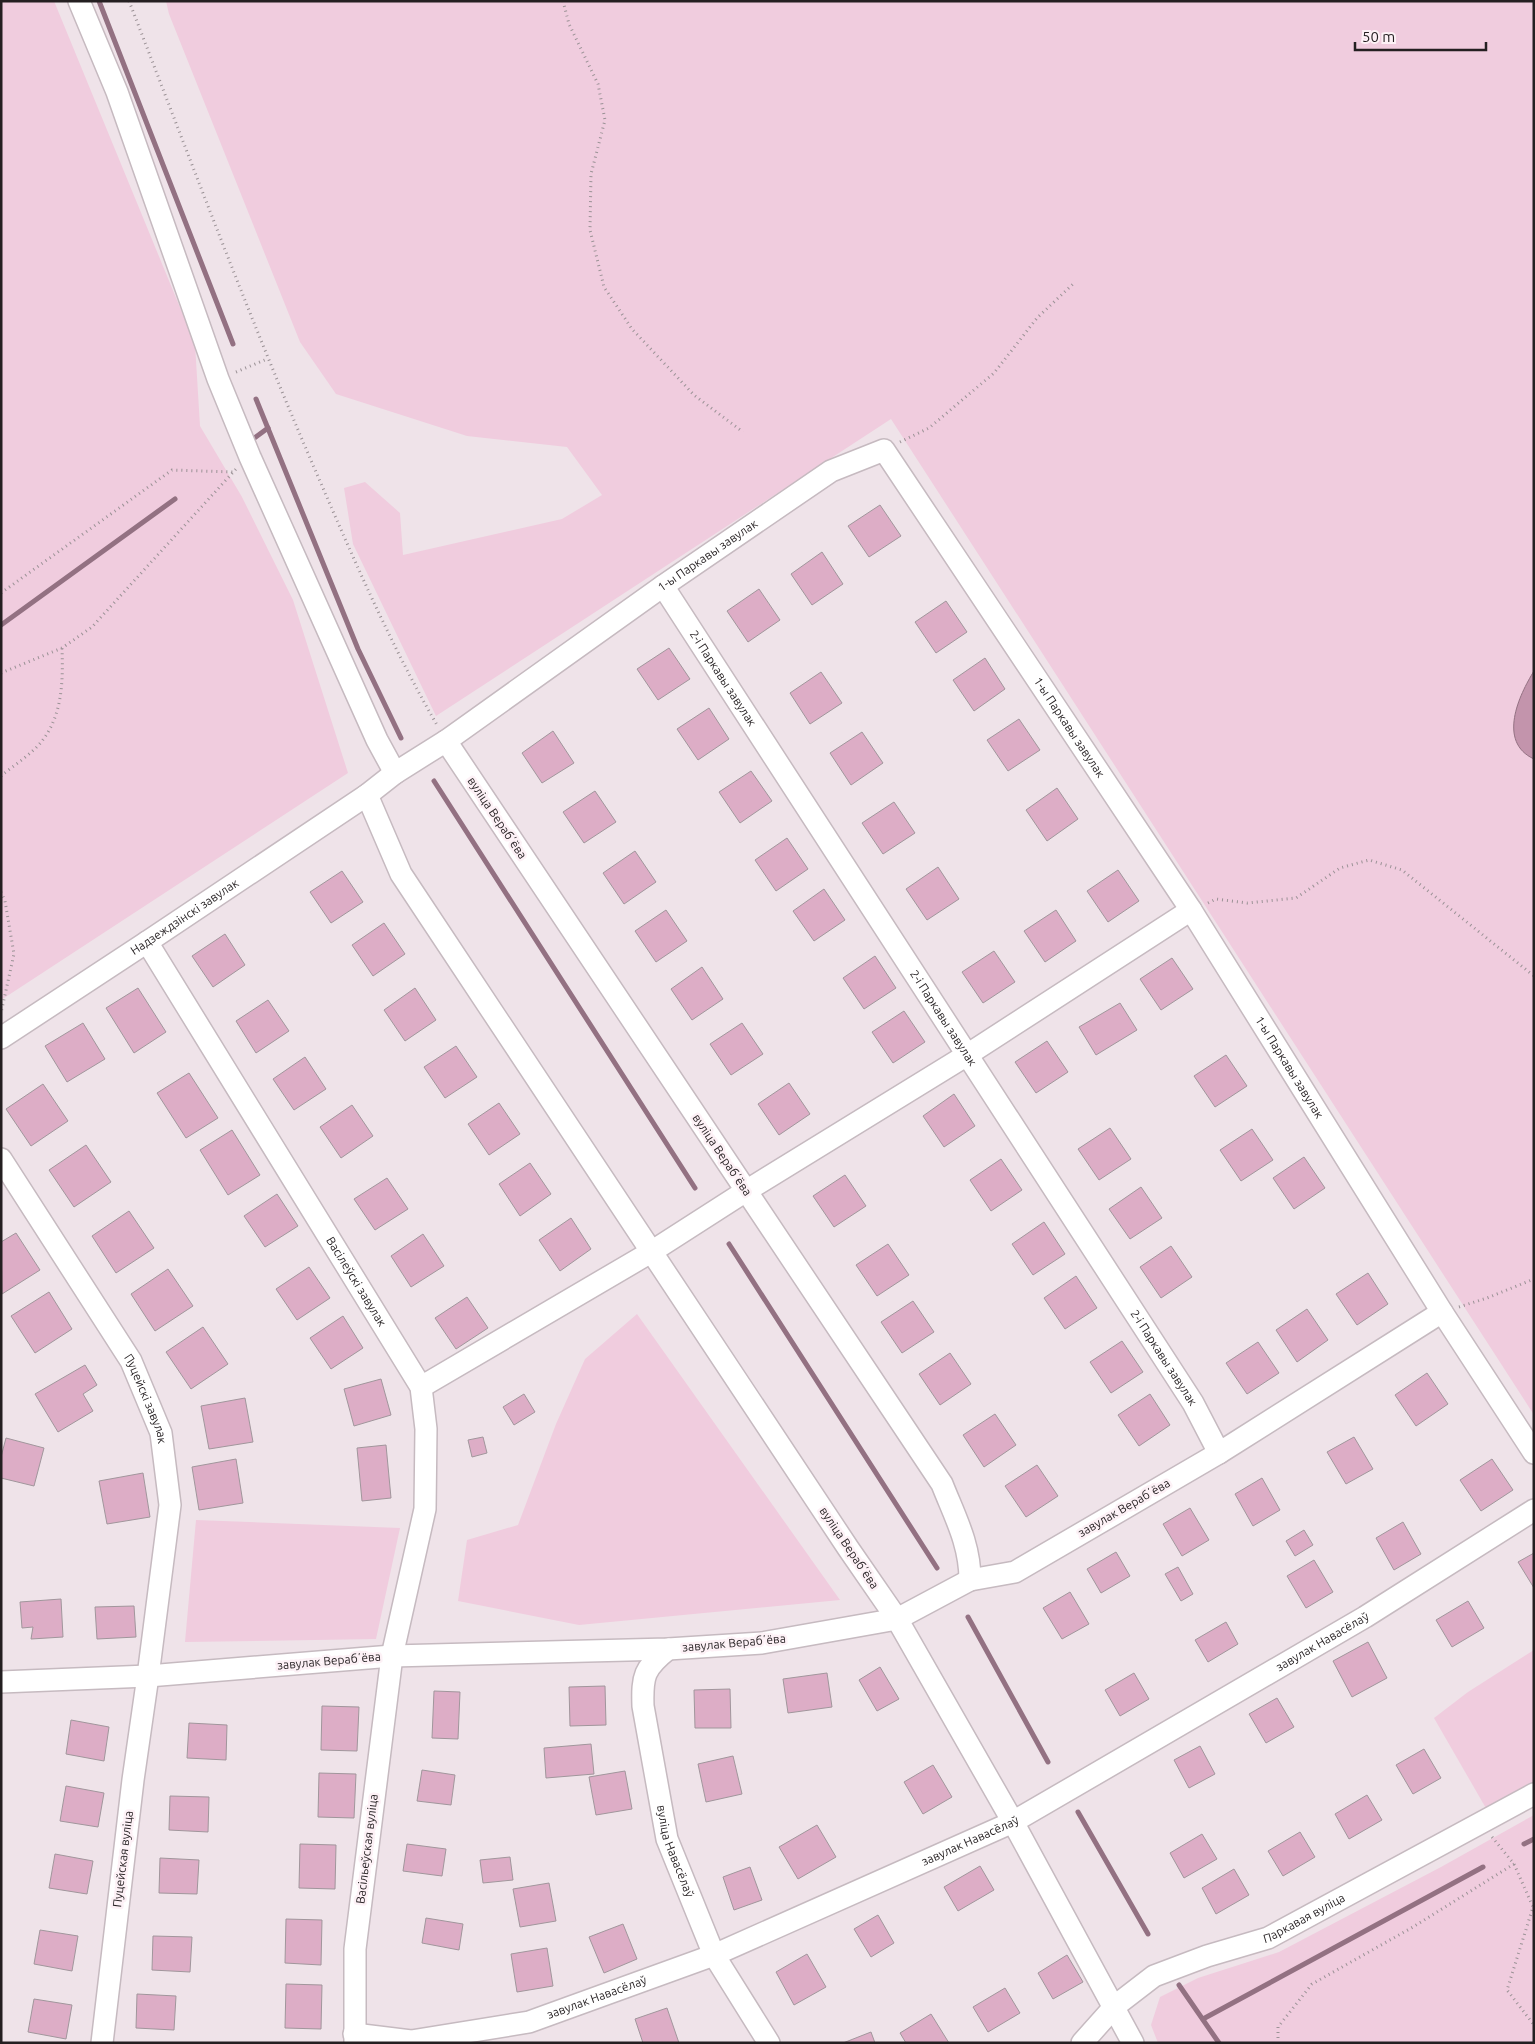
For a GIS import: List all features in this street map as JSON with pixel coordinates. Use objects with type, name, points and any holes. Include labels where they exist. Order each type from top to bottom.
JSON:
[{"type":"street","points":[[79,1],[117,92],[218,380],[250,457],[377,740],[395,773]]},
{"type":"street","name":"1-ы Паркавы завулак","points":[[395,773],[446,741],[663,586],[831,472],[884,450],[1191,910],[1442,1312],[1534,1453]]},
{"type":"street","name":"2-і Паркавы завулак","points":[[663,586],[1193,1403],[1218,1453]]},
{"type":"street","name":"вуліца Верабʼёва","points":[[446,741],[942,1484],[965,1541],[970,1561],[970,1580]]},
{"type":"street","name":"Надзеждзінскі завулак","points":[[1,1038],[367,795],[395,773]]},
{"type":"street","name":"вуліца Верабʼёва","points":[[367,795],[401,874],[650,1252],[897,1619],[1013,1822],[1133,2043]]},
{"type":"street","points":[[421,1387],[650,1252],[746,1190],[967,1055],[1191,910]]},
{"type":"street","name":"Васілеўскі завулак","points":[[148,942],[421,1387],[426,1429],[425,1509],[392,1656]]},
{"type":"street","name":"Пуцейскі завулак","points":[[1,1159],[131,1361],[161,1432],[170,1505],[148,1676]]},
{"type":"street","name":"завулак Верабʼёва","points":[[1,1682],[148,1676],[392,1656],[668,1649],[762,1643],[897,1619],[970,1580],[1015,1572],[1218,1453],[1442,1312]]},
{"type":"street","name":"завулак Навасёлаў","points":[[355,2038],[411,2041],[529,2022],[714,1955],[1013,1822],[1365,1617],[1534,1510]]},
{"type":"street","name":"вуліца Навасёлаў","points":[[668,1649],[647,1667],[642,1684],[643,1706],[667,1839],[714,1955],[769,2043]]},
{"type":"street","name":"Васільеўская вуліца","points":[[355,2038],[355,1949],[392,1656]]},
{"type":"street","name":"Пуцейская вуліца","points":[[102,2043],[133,1780],[148,1676]]},
{"type":"street","name":"Паркавая вуліца","points":[[1082,2043],[1114,2006],[1154,1976],[1207,1956],[1268,1938],[1534,1794]]},
{"type":"path","points":[[129,1],[267,359],[346,542],[414,685],[446,741]]},
{"type":"path","points":[[563,1],[569,24],[598,84],[605,120],[591,174],[590,230],[604,286],[632,329],[694,395],[743,432]]},
{"type":"path","points":[[884,450],[929,428],[994,373],[1037,318],[1073,284]]},
{"type":"path","points":[[218,380],[267,359]]},
{"type":"path","points":[[1,674],[62,648],[92,627],[233,472],[250,457]]},
{"type":"path","points":[[1,593],[172,470],[233,472]]},
{"type":"path","points":[[1,776],[42,741],[58,712],[63,673],[62,648]]},
{"type":"path","points":[[1191,910],[1216,899],[1247,903],[1296,898],[1340,868],[1369,860],[1402,870],[1534,976]]},
{"type":"path","points":[[1,892],[5,900],[14,954],[1,1013]]},
{"type":"path","points":[[1442,1312],[1487,1298],[1534,1279]]},
{"type":"path","points":[[1481,1823],[1514,1864],[1534,1907],[1508,1990],[1534,2026]]},
{"type":"path","points":[[1278,2043],[1278,2027],[1312,1984],[1413,1927],[1514,1864]]},
{"type":"shaded area","points":[[1,1],[54,1],[195,344],[200,426],[242,497],[293,600],[348,773],[1,1000]]},
{"type":"shaded area","points":[[166,1],[1534,1],[1534,1415],[891,419],[436,716],[353,544],[344,488],[365,482],[400,513],[403,555],[562,519],[602,495],[567,447],[467,436],[336,394],[300,342],[169,14]]},
{"type":"shaded area","points":[[1534,671],[1534,759],[1523,751],[1516,741],[1514,730],[1522,692]]},
{"type":"shaded area","points":[[637,1314],[840,1600],[579,1625],[458,1601],[467,1540],[518,1525],[556,1424],[585,1359]]},
{"type":"shaded area","points":[[196,1520],[400,1528],[376,1639],[185,1642]]},
{"type":"shaded area","points":[[1534,1650],[1534,1786],[1487,1810],[1434,1718],[1468,1692]]},
{"type":"shaded area","points":[[1534,1815],[1534,2043],[1158,2043],[1151,2025],[1160,1997],[1198,1978],[1279,1952],[1441,1867]]},
{"type":"building","points":[[880,505],[901,536],[869,557],[848,526]]},
{"type":"building","points":[[822,552],[843,584],[812,605],[791,574]]},
{"type":"building","points":[[759,589],[780,620],[748,642],[727,611]]},
{"type":"building","points":[[946,601],[967,632],[936,653],[915,622]]},
{"type":"building","points":[[669,648],[690,679],[658,700],[637,669]]},
{"type":"building","points":[[985,658],[1005,689],[974,711],[953,680]]},
{"type":"building","points":[[821,672],[842,703],[810,724],[790,693]]},
{"type":"building","points":[[709,708],[729,739],[698,760],[677,729]]},
{"type":"building","points":[[1019,719],[1040,750],[1008,771],[987,740]]},
{"type":"building","points":[[553,731],[574,763],[542,783],[522,753]]},
{"type":"building","points":[[862,732],[883,763],[851,785],[830,753]]},
{"type":"building","points":[[751,771],[772,801],[740,823],[719,792]]},
{"type":"building","points":[[1057,788],[1078,819],[1047,841],[1026,810]]},
{"type":"building","points":[[595,791],[616,822],[584,843],[563,812]]},
{"type":"building","points":[[894,802],[915,833],[883,854],[862,823]]},
{"type":"building","points":[[787,838],[808,869],[776,891],[755,860]]},
{"type":"building","points":[[635,851],[656,882],[624,904],[603,873]]},
{"type":"building","points":[[938,867],[959,899],[927,920],[906,889]]},
{"type":"building","points":[[1118,870],[1139,901],[1108,922],[1087,891]]},
{"type":"building","points":[[342,871],[363,902],[331,923],[310,892]]},
{"type":"building","points":[[824,889],[845,920],[814,941],[793,911]]},
{"type":"building","points":[[666,910],[687,941],[656,962],[635,931]]},
{"type":"building","points":[[1056,910],[1076,941],[1045,962],[1024,931]]},
{"type":"building","points":[[384,923],[405,954],[373,976],[352,945]]},
{"type":"building","points":[[225,934],[245,965],[213,987],[192,956]]},
{"type":"building","points":[[994,951],[1015,982],[983,1003],[962,972]]},
{"type":"building","points":[[875,956],[896,988],[864,1009],[843,978]]},
{"type":"building","points":[[1172,958],[1193,989],[1161,1010],[1140,979]]},
{"type":"building","points":[[702,967],[723,999],[692,1020],[671,989]]},
{"type":"building","points":[[138,988],[166,1032],[134,1053],[106,1008]]},
{"type":"building","points":[[415,988],[436,1020],[405,1041],[384,1010]]},
{"type":"building","points":[[268,1000],[289,1031],[256,1053],[236,1021]]},
{"type":"building","points":[[1120,1003],[1137,1030],[1096,1055],[1079,1027]]},
{"type":"building","points":[[904,1011],[925,1042],[893,1063],[872,1032]]},
{"type":"building","points":[[83,1023],[105,1059],[67,1082],[45,1046]]},
{"type":"building","points":[[742,1023],[763,1054],[731,1075],[710,1044]]},
{"type":"building","points":[[1047,1041],[1068,1072],[1036,1093],[1015,1062]]},
{"type":"building","points":[[456,1046],[477,1077],[445,1098],[424,1067]]},
{"type":"building","points":[[1226,1055],[1247,1086],[1215,1107],[1194,1076]]},
{"type":"building","points":[[305,1057],[326,1089],[294,1110],[273,1079]]},
{"type":"building","points":[[189,1073],[218,1118],[186,1138],[157,1093]]},
{"type":"building","points":[[789,1083],[810,1114],[779,1135],[758,1104]]},
{"type":"building","points":[[43,1084],[68,1121],[31,1146],[6,1109]]},
{"type":"building","points":[[954,1094],[975,1126],[944,1147],[923,1116]]},
{"type":"building","points":[[499,1103],[520,1134],[489,1155],[468,1124]]},
{"type":"building","points":[[352,1105],[373,1136],[341,1158],[320,1127]]},
{"type":"building","points":[[1110,1128],[1131,1159],[1099,1180],[1078,1149]]},
{"type":"building","points":[[1252,1129],[1273,1160],[1241,1181],[1220,1150]]},
{"type":"building","points":[[232,1130],[260,1175],[228,1195],[200,1150]]},
{"type":"building","points":[[86,1145],[111,1182],[74,1207],[49,1170]]},
{"type":"building","points":[[1304,1157],[1325,1188],[1294,1209],[1273,1178]]},
{"type":"building","points":[[1001,1159],[1022,1190],[991,1211],[970,1180]]},
{"type":"building","points":[[530,1163],[551,1194],[520,1216],[499,1184]]},
{"type":"building","points":[[845,1175],[866,1206],[834,1227],[813,1196]]},
{"type":"building","points":[[387,1178],[408,1209],[375,1230],[354,1199]]},
{"type":"building","points":[[1141,1187],[1162,1218],[1130,1239],[1109,1209]]},
{"type":"building","points":[[277,1194],[298,1226],[265,1247],[244,1216]]},
{"type":"building","points":[[129,1211],[154,1248],[116,1273],[92,1236]]},
{"type":"building","points":[[571,1218],[591,1249],[560,1271],[539,1240]]},
{"type":"building","points":[[1044,1222],[1065,1254],[1033,1275],[1012,1244]]},
{"type":"building","points":[[16,1233],[40,1270],[2,1294],[1,1242]]},
{"type":"building","points":[[423,1234],[444,1266],[411,1287],[391,1256]]},
{"type":"building","points":[[888,1244],[909,1275],[877,1296],[856,1265]]},
{"type":"building","points":[[1171,1246],[1192,1277],[1161,1298],[1140,1267]]},
{"type":"building","points":[[309,1267],[330,1298],[297,1320],[276,1289]]},
{"type":"building","points":[[168,1269],[193,1306],[155,1331],[131,1294]]},
{"type":"building","points":[[1368,1273],[1388,1304],[1357,1325],[1336,1294]]},
{"type":"building","points":[[1076,1276],[1097,1308],[1065,1329],[1044,1298]]},
{"type":"building","points":[[49,1292],[72,1329],[35,1353],[11,1316]]},
{"type":"building","points":[[467,1297],[488,1328],[456,1349],[435,1318]]},
{"type":"building","points":[[913,1301],[934,1332],[902,1353],[881,1322]]},
{"type":"building","points":[[1307,1309],[1328,1340],[1297,1362],[1276,1330]]},
{"type":"building","points":[[343,1316],[363,1348],[331,1369],[310,1338]]},
{"type":"building","points":[[203,1327],[228,1364],[191,1389],[166,1352]]},
{"type":"building","points":[[1122,1341],[1143,1372],[1111,1393],[1090,1362]]},
{"type":"building","points":[[1258,1342],[1279,1373],[1247,1394],[1226,1363]]},
{"type":"building","points":[[950,1353],[971,1384],[940,1405],[919,1374]]},
{"type":"building","points":[[85,1365],[97,1385],[83,1394],[93,1411],[58,1432],[35,1394]]},
{"type":"building","points":[[1427,1373],[1448,1404],[1416,1426],[1395,1395]]},
{"type":"building","points":[[381,1379],[391,1415],[354,1426],[344,1389]]},
{"type":"building","points":[[524,1394],[535,1412],[514,1425],[503,1407]]},
{"type":"building","points":[[1150,1394],[1170,1425],[1139,1446],[1118,1415]]},
{"type":"building","points":[[245,1398],[253,1442],[209,1449],[201,1406]]},
{"type":"building","points":[[995,1414],[1016,1445],[984,1467],[963,1435]]},
{"type":"building","points":[[483,1437],[487,1453],[472,1457],[468,1440]]},
{"type":"building","points":[[1354,1437],[1373,1469],[1346,1484],[1327,1452]]},
{"type":"building","points":[[6,1438],[44,1448],[34,1486],[1,1478],[1,1457]]},
{"type":"building","points":[[386,1445],[391,1498],[362,1501],[357,1448]]},
{"type":"building","points":[[236,1459],[243,1503],[199,1510],[192,1467]]},
{"type":"building","points":[[1492,1459],[1513,1490],[1481,1511],[1460,1480]]},
{"type":"building","points":[[1037,1465],[1058,1496],[1026,1517],[1005,1486]]},
{"type":"building","points":[[143,1473],[150,1517],[107,1524],[99,1481]]},
{"type":"building","points":[[1262,1478],[1280,1510],[1253,1526],[1235,1494]]},
{"type":"building","points":[[1190,1508],[1209,1540],[1182,1556],[1163,1524]]},
{"type":"building","points":[[1403,1522],[1421,1554],[1394,1570],[1376,1538]]},
{"type":"building","points":[[1304,1530],[1313,1545],[1295,1556],[1286,1541]]},
{"type":"building","points":[[1116,1552],[1130,1576],[1101,1593],[1087,1569]]},
{"type":"building","points":[[1534,1553],[1534,1588],[1518,1562]]},
{"type":"building","points":[[1314,1560],[1333,1592],[1306,1608],[1287,1576]]},
{"type":"building","points":[[1178,1567],[1193,1594],[1181,1601],[1165,1574]]},
{"type":"building","points":[[1070,1592],[1089,1624],[1062,1639],[1043,1608]]},
{"type":"building","points":[[61,1599],[63,1637],[31,1639],[33,1627],[22,1628],[20,1602]]},
{"type":"building","points":[[1468,1601],[1484,1628],[1452,1647],[1436,1620]]},
{"type":"building","points":[[134,1606],[136,1637],[97,1639],[95,1607]]},
{"type":"building","points":[[1226,1622],[1238,1644],[1208,1662],[1195,1640]]},
{"type":"building","points":[[1368,1642],[1387,1678],[1352,1697],[1333,1661]]},
{"type":"building","points":[[880,1667],[899,1699],[877,1711],[859,1680]]},
{"type":"building","points":[[827,1673],[832,1707],[788,1713],[783,1679]]},
{"type":"building","points":[[1134,1673],[1149,1699],[1120,1716],[1105,1690]]},
{"type":"building","points":[[605,1686],[606,1725],[570,1726],[569,1687]]},
{"type":"building","points":[[730,1689],[731,1728],[695,1728],[694,1690]]},
{"type":"building","points":[[434,1691],[460,1692],[458,1739],[432,1738]]},
{"type":"building","points":[[1277,1698],[1294,1727],[1266,1743],[1249,1714]]},
{"type":"building","points":[[322,1706],[359,1707],[357,1751],[321,1750]]},
{"type":"building","points":[[71,1720],[109,1727],[104,1761],[66,1754]]},
{"type":"building","points":[[189,1723],[227,1725],[226,1760],[187,1758]]},
{"type":"building","points":[[591,1744],[594,1774],[546,1778],[544,1748]]},
{"type":"building","points":[[1200,1746],[1215,1774],[1189,1788],[1174,1760]]},
{"type":"building","points":[[1424,1749],[1441,1778],[1413,1794],[1396,1765]]},
{"type":"building","points":[[733,1756],[742,1794],[706,1802],[698,1764]]},
{"type":"building","points":[[933,1765],[952,1797],[923,1814],[904,1782]]},
{"type":"building","points":[[422,1770],[455,1775],[451,1805],[417,1801]]},
{"type":"building","points":[[625,1771],[632,1809],[596,1815],[589,1777]]},
{"type":"building","points":[[319,1773],[356,1774],[354,1818],[318,1817]]},
{"type":"building","points":[[66,1786],[104,1793],[98,1827],[60,1821]]},
{"type":"building","points":[[1367,1795],[1382,1820],[1349,1839],[1335,1814]]},
{"type":"building","points":[[170,1796],[209,1797],[208,1832],[169,1830]]},
{"type":"building","points":[[817,1825],[836,1857],[798,1879],[779,1847]]},
{"type":"building","points":[[1300,1832],[1315,1857],[1283,1876],[1268,1851]]},
{"type":"building","points":[[1202,1834],[1217,1859],[1184,1878],[1170,1853]]},
{"type":"building","points":[[300,1844],[336,1845],[335,1889],[299,1888]]},
{"type":"building","points":[[407,1844],[446,1849],[442,1876],[403,1871]]},
{"type":"building","points":[[55,1854],[93,1861],[87,1894],[49,1888]]},
{"type":"building","points":[[510,1857],[513,1880],[483,1883],[480,1860]]},
{"type":"building","points":[[160,1858],[199,1860],[197,1894],[159,1893]]},
{"type":"building","points":[[980,1866],[994,1890],[958,1911],[944,1887]]},
{"type":"building","points":[[750,1867],[762,1900],[734,1910],[723,1877]]},
{"type":"building","points":[[1234,1869],[1249,1895],[1216,1914],[1202,1888]]},
{"type":"building","points":[[549,1883],[556,1921],[520,1927],[513,1889]]},
{"type":"building","points":[[878,1915],[894,1943],[871,1957],[854,1929]]},
{"type":"building","points":[[426,1918],[463,1924],[459,1950],[422,1943]]},
{"type":"building","points":[[286,1919],[322,1920],[321,1965],[285,1963]]},
{"type":"building","points":[[623,1924],[637,1959],[604,1973],[589,1937]]},
{"type":"building","points":[[40,1930],[78,1936],[72,1971],[34,1964]]},
{"type":"building","points":[[153,1936],[192,1937],[190,1972],[152,1970]]},
{"type":"building","points":[[547,1948],[553,1986],[517,1992],[511,1954]]},
{"type":"building","points":[[807,1954],[826,1987],[794,2005],[776,1972]]},
{"type":"building","points":[[1067,1955],[1083,1982],[1053,1999],[1038,1973]]},
{"type":"building","points":[[286,1984],[322,1985],[321,2029],[285,2028]]},
{"type":"building","points":[[1005,1988],[1020,2013],[988,2032],[973,2007]]},
{"type":"building","points":[[137,1994],[176,1996],[174,2030],[136,2028]]},
{"type":"building","points":[[34,1999],[72,2005],[66,2039],[28,2032]]},
{"type":"building","points":[[667,2008],[679,2043],[643,2043],[635,2019]]},
{"type":"building","points":[[931,2014],[949,2043],[906,2043],[900,2033]]},
{"type":"building","points":[[871,2032],[875,2043],[843,2043]]},
{"type":"waterway","points":[[99,1],[233,344]]},
{"type":"waterway","points":[[256,399],[358,649],[401,738]]},
{"type":"waterway","points":[[253,439],[268,428]]},
{"type":"waterway","points":[[1,625],[175,499]]},
{"type":"waterway","points":[[434,781],[695,1188]]},
{"type":"waterway","points":[[729,1244],[937,1568]]},
{"type":"waterway","points":[[968,1617],[1048,1762]]},
{"type":"waterway","points":[[1078,1812],[1148,1934]]},
{"type":"waterway","points":[[1524,1844],[1534,1839]]},
{"type":"waterway","points":[[1203,2019],[1483,1867]]},
{"type":"waterway","points":[[1179,1985],[1219,2043]]}]
